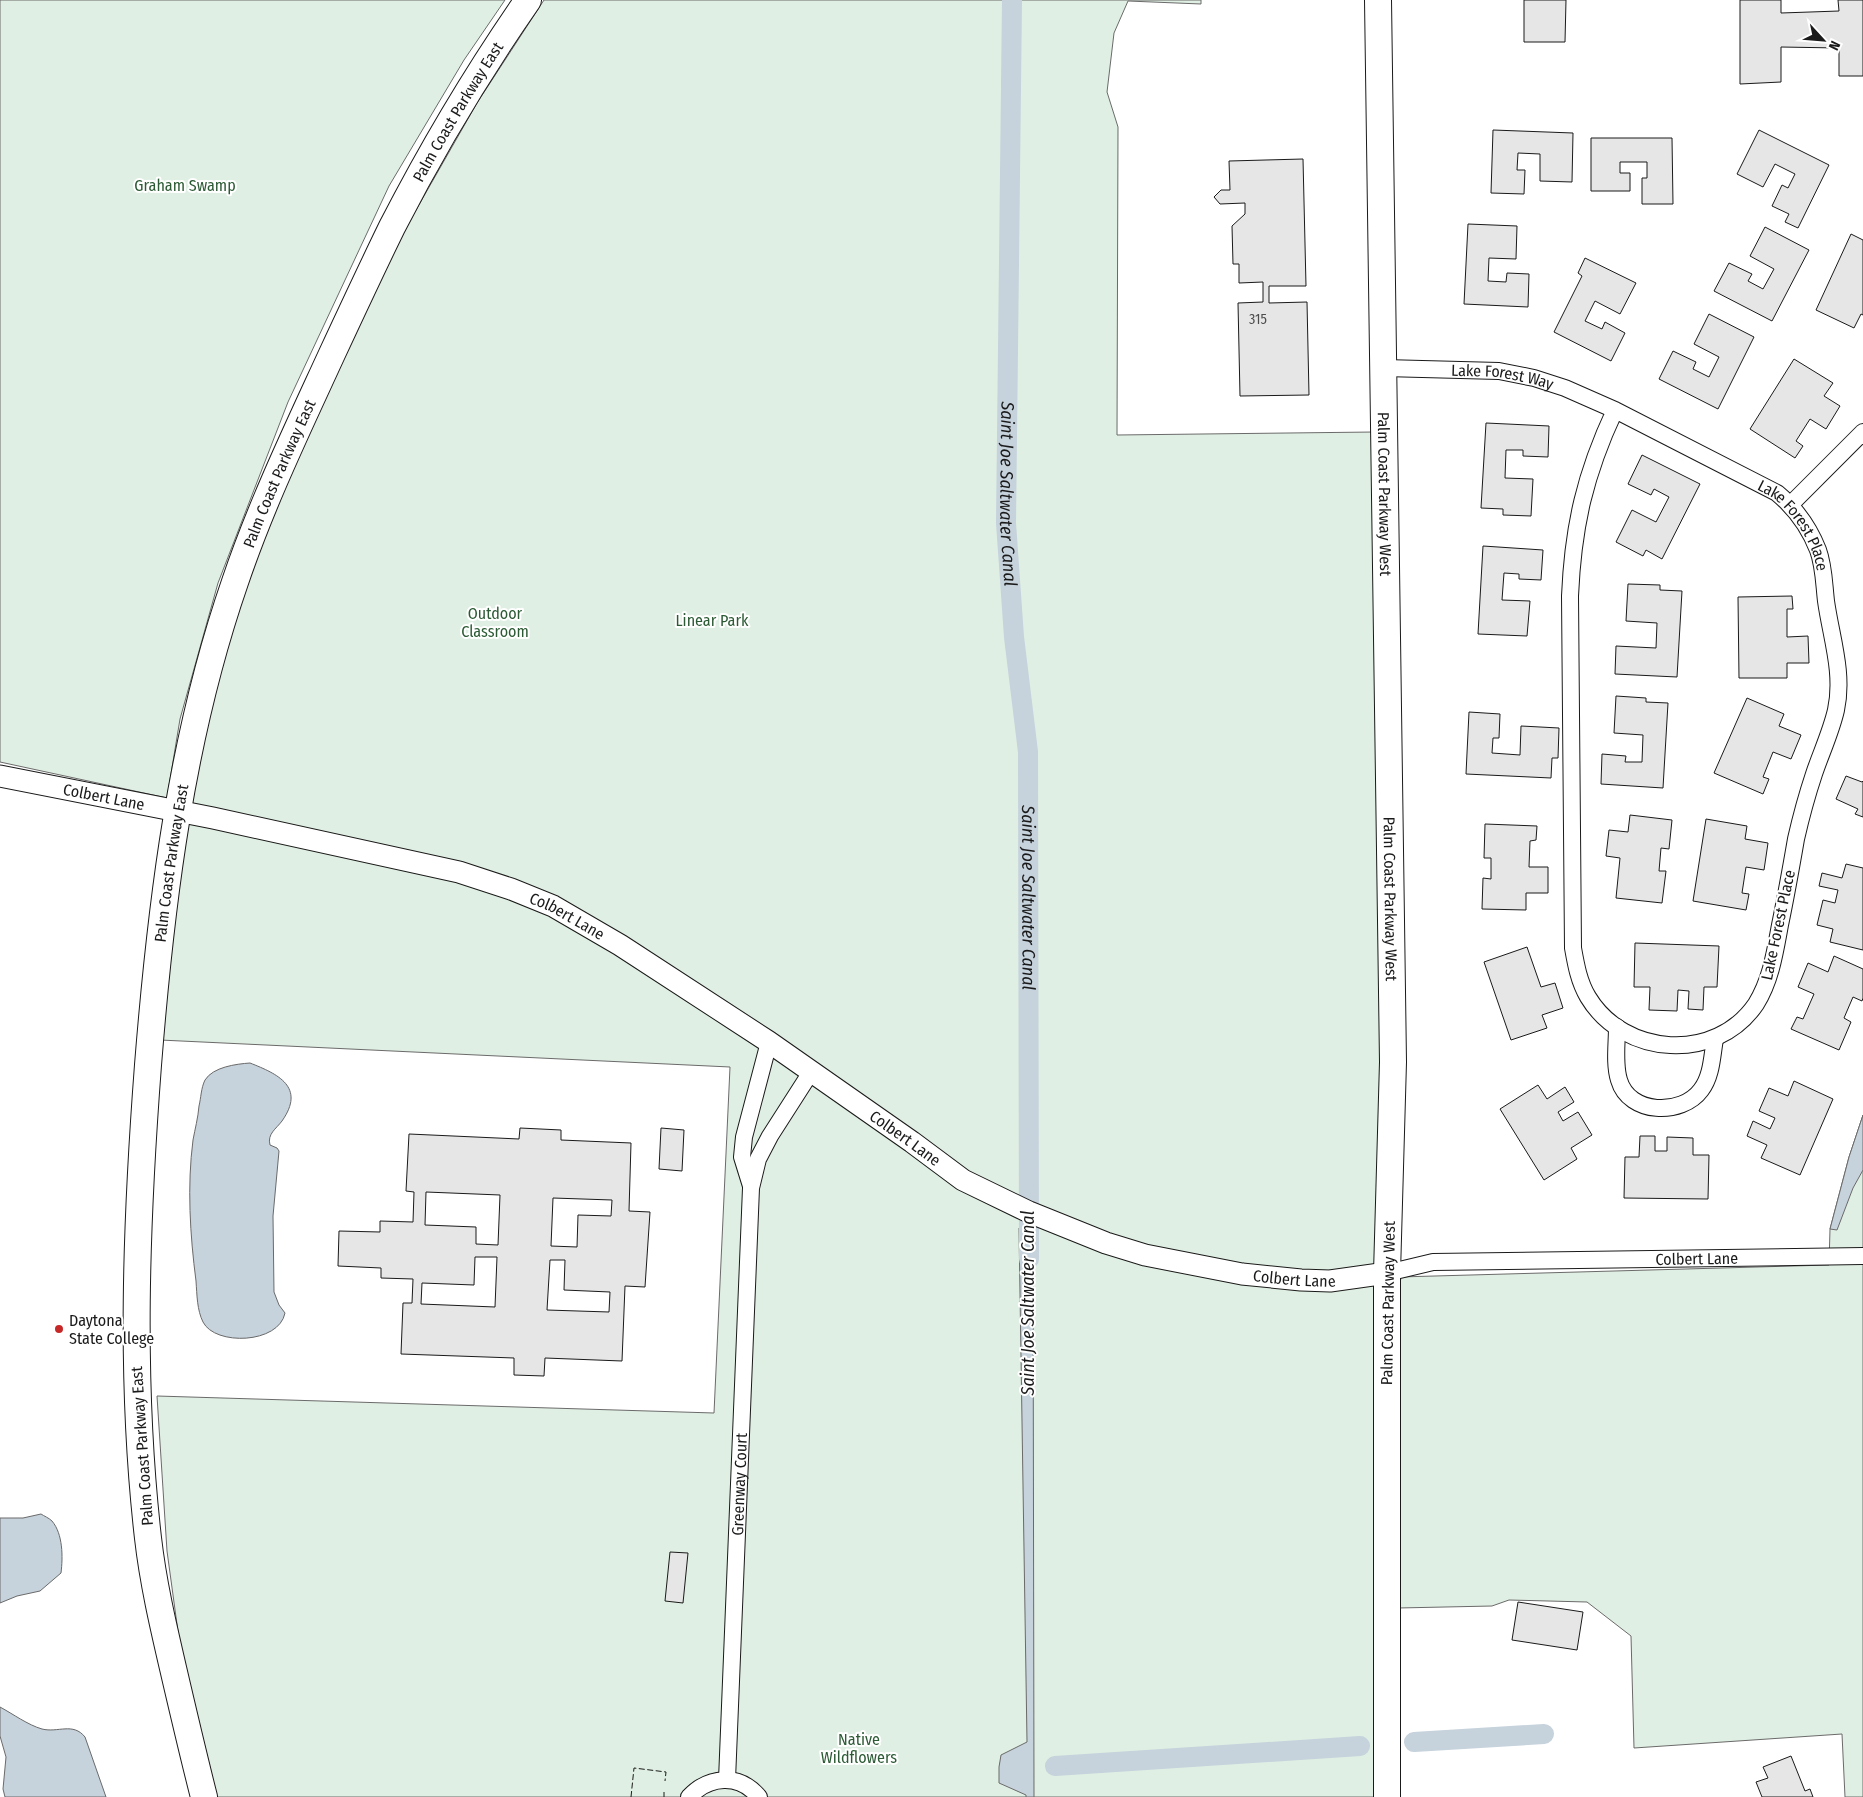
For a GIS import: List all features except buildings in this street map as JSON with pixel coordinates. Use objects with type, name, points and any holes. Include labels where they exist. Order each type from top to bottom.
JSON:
[{"type":"main road","name":"Palm Coast Parkway East","points":[[204,1797],[159,1606],[150,1552],[143,1487],[137,1377],[136,1277],[140,1175],[153,1008],[176,812],[194,725],[235,582],[291,444],[392,228],[423,169],[490,56],[528,0]]},
{"type":"main road","name":"Palm Coast Parkway West","points":[[1378,0],[1393,1062],[1387,1273],[1387,1797]]},
{"type":"street","name":"Lake Forest Way","points":[[1384,368],[1499,372],[1534,378],[1615,410]]},
{"type":"street","name":"Lake Forest Place","points":[[1615,410],[1752,479],[1777,493],[1791,504],[1812,538],[1822,566],[1827,609],[1837,662],[1838,695],[1830,731],[1814,774],[1800,821],[1773,962],[1762,994],[1747,1014],[1728,1031],[1715,1038],[1694,1045],[1666,1045],[1635,1037],[1617,1027],[1596,1008],[1588,997],[1576,968],[1574,948],[1571,564],[1577,517],[1592,463],[1615,410]]},
{"type":"street","points":[[1791,504],[1863,432]]},
{"type":"street","name":"Colbert Lane","points":[[0,776],[459,872],[511,889],[554,906],[600,933],[769,1042],[963,1180],[1029,1212],[1106,1243],[1145,1255],[1242,1274],[1330,1281],[1387,1273],[1433,1262],[1863,1256]]},
{"type":"street","points":[[1617,1027],[1619,1080],[1624,1090],[1632,1098],[1644,1105],[1657,1108],[1682,1105],[1701,1090],[1711,1065],[1715,1038]]},
{"type":"street","points":[[751,1188],[742,1157],[744,1137],[769,1042]]},
{"type":"street","points":[[751,1188],[758,1160],[770,1136],[811,1072]]},
{"type":"street","name":"Greenway Court","points":[[727,1780],[751,1188]]},
{"type":"street","points":[[689,1797],[698,1788],[712,1781],[727,1780],[741,1783],[759,1797]]},
{"type":"green space","name":"Graham Swamp","points":[[0,0],[505,0],[464,60],[389,186],[288,402],[218,583],[180,719],[167,798],[0,762]]},
{"type":"green space","name":"Linear Park","points":[[544,0],[1201,0],[1201,4],[1128,1],[1114,33],[1107,92],[1118,127],[1117,435],[1374,432],[1384,1083],[1375,1797],[217,1797],[179,1639],[167,1551],[157,1396],[714,1413],[730,1067],[160,1040],[189,795],[247,570],[312,420],[400,238],[477,103]]},
{"type":"green space","points":[[1863,1115],[1863,1797],[1845,1797],[1842,1734],[1634,1748],[1631,1636],[1587,1602],[1509,1600],[1492,1606],[1398,1608],[1398,1281],[1401,1280],[1399,1277],[1829,1265],[1830,1229],[1849,1157]]},
{"type":"water","points":[[250,1063],[279,1077],[286,1083],[290,1091],[289,1109],[269,1141],[270,1145],[279,1151],[273,1216],[274,1292],[279,1305],[285,1313],[280,1323],[271,1331],[260,1336],[233,1338],[210,1330],[203,1322],[200,1312],[192,1246],[191,1157],[201,1093],[205,1080],[219,1069]]},
{"type":"water","points":[[1863,1115],[1863,1170],[1853,1188],[1837,1230],[1830,1229],[1849,1157]]},
{"type":"water","points":[[1019,1228],[1033,1233],[1034,1797],[1026,1797],[1026,1795],[999,1783],[1001,1755],[1027,1742]]},
{"type":"water","points":[[41,1514],[56,1526],[62,1553],[61,1573],[40,1591],[17,1596],[0,1603],[0,1518],[23,1518]]},
{"type":"water","points":[[0,1707],[42,1729],[70,1729],[85,1737],[106,1797],[5,1797],[3,1789],[6,1757],[0,1736]]},
{"type":"waterway","name":"Saint Joe Saltwater Canal","points":[[1012,0],[1006,523],[1014,637],[1028,752],[1029,1259]]},
{"type":"waterway","points":[[1414,1742],[1544,1734]]},
{"type":"waterway","points":[[1055,1766],[1360,1746]]},
{"type":"fence","points":[[631,1797],[634,1768],[666,1772],[665,1781]]},
{"type":"fence","points":[[664,1792],[664,1797]]},
{"type":"place","name":"Daytona State College","points":[[59,1329]]},
{"type":"park label","name":"Outdoor Classroom","points":[[495,622]]},
{"type":"park label","name":"Native Wildflowers","points":[[859,1748]]}]
